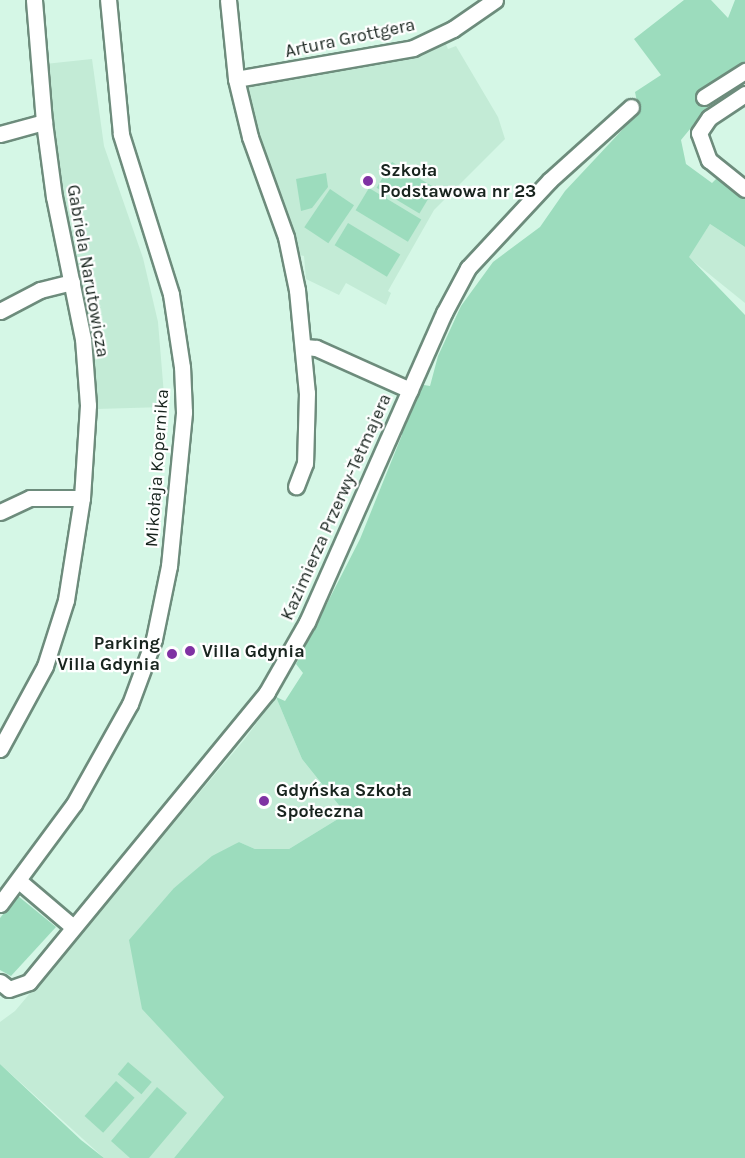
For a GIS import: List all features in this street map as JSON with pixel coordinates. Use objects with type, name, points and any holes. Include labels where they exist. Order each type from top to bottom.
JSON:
[{"type":"street","name":"Gabriela Narutowicza","points":[[0,749],[30,696],[56,636],[73,566],[82,498],[87,382],[44,122],[34,0]]},
{"type":"street","name":"Mikołaja Kopernika","points":[[0,904],[74,804],[130,704],[154,639],[170,566],[184,412],[182,367],[171,294],[121,134],[108,0]]},
{"type":"street","points":[[228,0],[236,79],[250,137],[292,258],[305,347],[306,456],[296,486]]},
{"type":"street","name":"Artura Grottgera","points":[[236,79],[413,48],[453,29],[495,0]]},
{"type":"street","points":[[704,97],[745,71]]},
{"type":"street","points":[[745,94],[702,124],[699,133],[709,160],[745,189]]},
{"type":"street","name":"Kazimierza Przerwy-Tetmajera","points":[[0,982],[9,989],[29,982],[72,927],[221,751],[280,672],[307,622],[444,313],[474,260],[550,180],[631,107]]},
{"type":"street","points":[[0,134],[44,122]]},
{"type":"street","points":[[0,311],[40,290],[72,282]]},
{"type":"street","points":[[305,347],[316,348],[410,390]]},
{"type":"street","points":[[0,512],[30,498],[82,498]]},
{"type":"street","points":[[19,880],[72,927]]},
{"type":"shaded area","points":[[684,0],[711,0],[728,18],[735,0],[745,0],[745,62],[699,90],[708,107],[681,140],[686,164],[712,183],[717,178],[745,198],[745,247],[710,224],[689,257],[745,315],[745,1158],[174,1158],[224,1097],[142,1009],[129,940],[174,888],[212,856],[239,842],[255,849],[289,849],[346,814],[302,759],[276,697],[285,701],[303,673],[296,664],[360,539],[402,435],[400,431],[418,384],[430,386],[438,356],[461,306],[493,262],[540,227],[565,191],[639,112],[635,92],[661,75],[634,39]]},
{"type":"shaded area","name":"Szkoła Podstawowa nr 23","points":[[445,42],[448,49],[456,46],[498,117],[505,139],[434,210],[388,291],[391,293],[386,305],[346,283],[339,295],[306,279],[304,256],[299,255],[258,139],[246,93],[250,86],[397,60]]},
{"type":"shaded area","points":[[92,59],[104,146],[143,258],[158,322],[165,407],[96,409],[92,347],[56,162],[45,64]]},
{"type":"shaded area","points":[[392,162],[435,188],[419,213],[377,188]]},
{"type":"shaded area","points":[[326,173],[328,187],[312,208],[301,211],[296,179]]},
{"type":"shaded area","points":[[369,188],[421,219],[408,242],[356,210]]},
{"type":"shaded area","points":[[330,189],[354,205],[328,243],[304,227]]},
{"type":"shaded area","points":[[348,223],[400,254],[387,277],[335,245]]},
{"type":"shaded area","points":[[710,224],[745,247],[745,303],[688,257]]},
{"type":"shaded area","points":[[276,697],[302,759],[346,814],[289,849],[255,849],[239,842],[174,888],[206,1074],[224,1097],[174,1158],[104,1158],[0,1064],[0,1022],[15,1011],[244,740]]},
{"type":"shaded area","points":[[18,896],[56,927],[11,976],[0,970],[0,918]]},
{"type":"shaded area","points":[[128,1062],[152,1082],[141,1094],[118,1074]]},
{"type":"shaded area","points":[[0,1064],[81,1140],[104,1158],[0,1158]]},
{"type":"shaded area","points":[[116,1081],[135,1098],[103,1133],[85,1116]]},
{"type":"shaded area","points":[[157,1087],[187,1113],[149,1158],[130,1158],[111,1141]]},
{"type":"place","name":"Szkoła Podstawowa nr 23","points":[[368,181]]},
{"type":"place","name":"Villa Gdynia","points":[[190,651]]},
{"type":"place","name":"Parking Villa Gdynia","points":[[172,654]]},
{"type":"place","name":"Gdyńska Szkoła Społeczna","points":[[264,801]]}]
